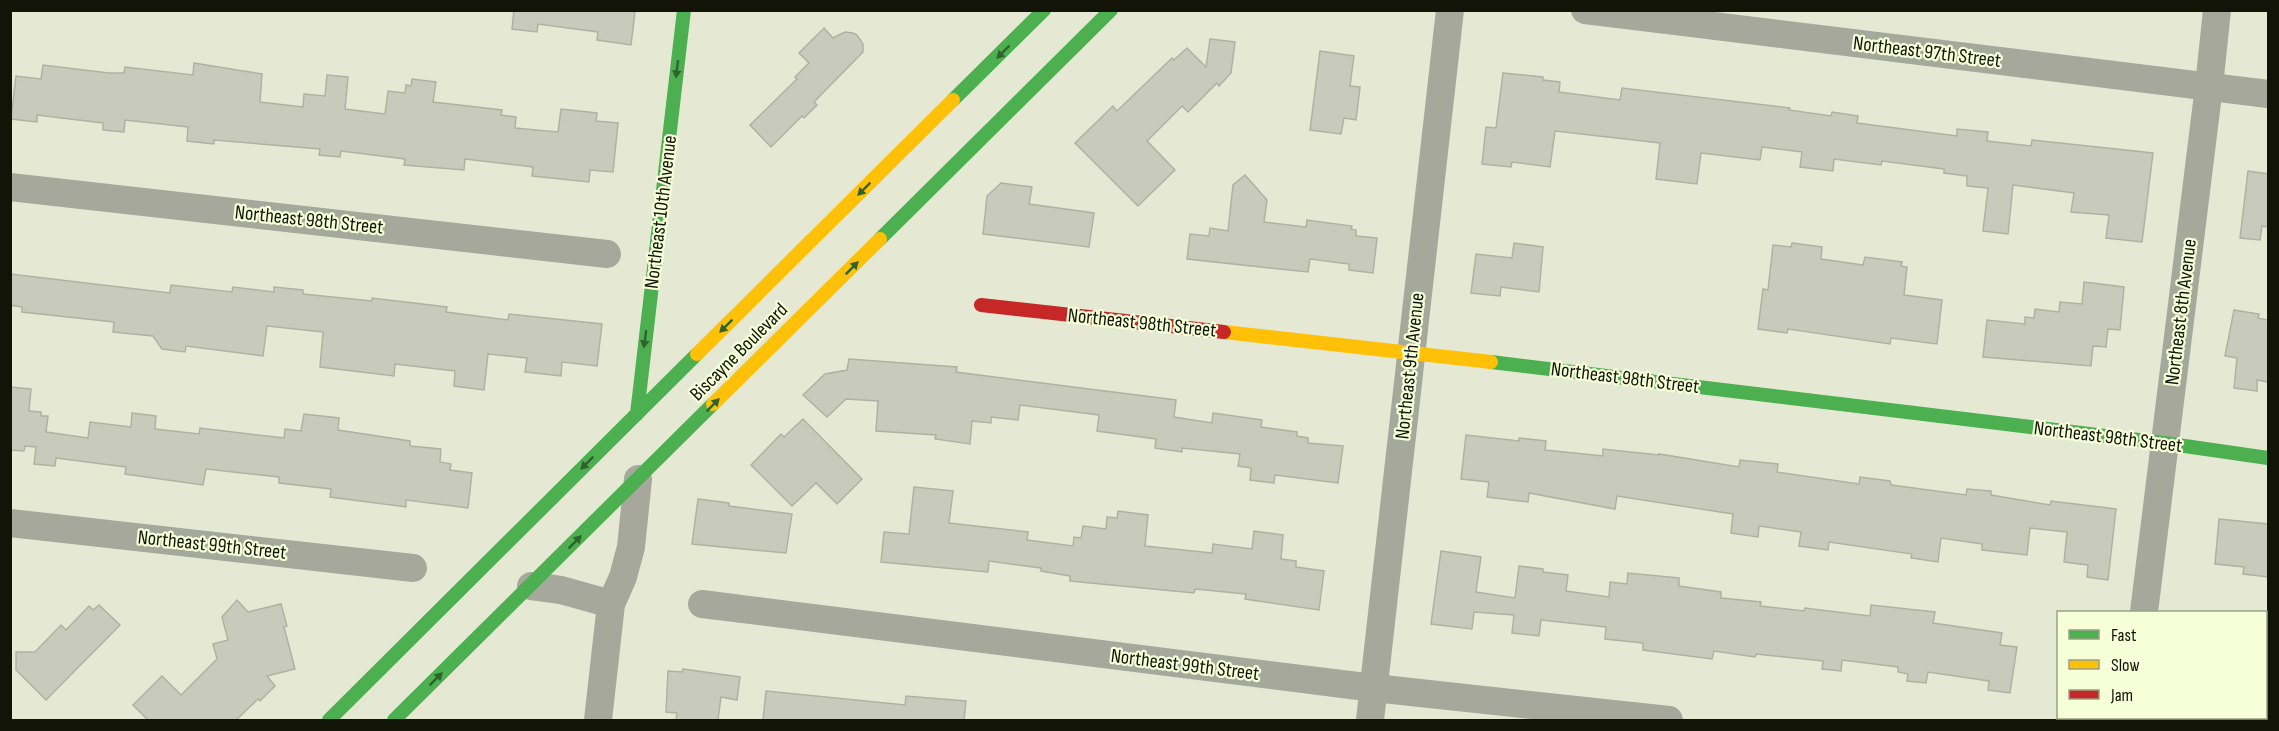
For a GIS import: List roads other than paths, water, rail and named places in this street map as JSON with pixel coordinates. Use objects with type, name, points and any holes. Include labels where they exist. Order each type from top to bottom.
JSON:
[{"type":"main road","name":"Northeast 10th Avenue","points":[[636,414],[684,10]]},
{"type":"main road","name":"Biscayne Boulevard","points":[[329,720],[1044,10]]},
{"type":"main road","name":"Biscayne Boulevard","points":[[394,720],[1111,10]]},
{"type":"main road","name":"Northeast 98th Street","points":[[981,305],[1412,353],[2164,443],[2268,458]]},
{"type":"street","name":"Northeast 9th Avenue","points":[[1370,720],[1450,10]]},
{"type":"street","name":"Northeast 97th Street","points":[[1585,10],[2268,94]]},
{"type":"street","name":"Northeast 8th Avenue","points":[[2144,611],[2217,10]]},
{"type":"street","name":"Northeast 98th Street","points":[[10,187],[607,254]]},
{"type":"street","points":[[598,720],[611,604],[623,577],[631,547],[638,479]]},
{"type":"street","name":"Northeast 99th Street","points":[[10,523],[413,568]]},
{"type":"street","points":[[531,586],[561,590],[611,604]]},
{"type":"street","name":"Northeast 99th Street","points":[[702,604],[1374,688],[1669,720]]}]
